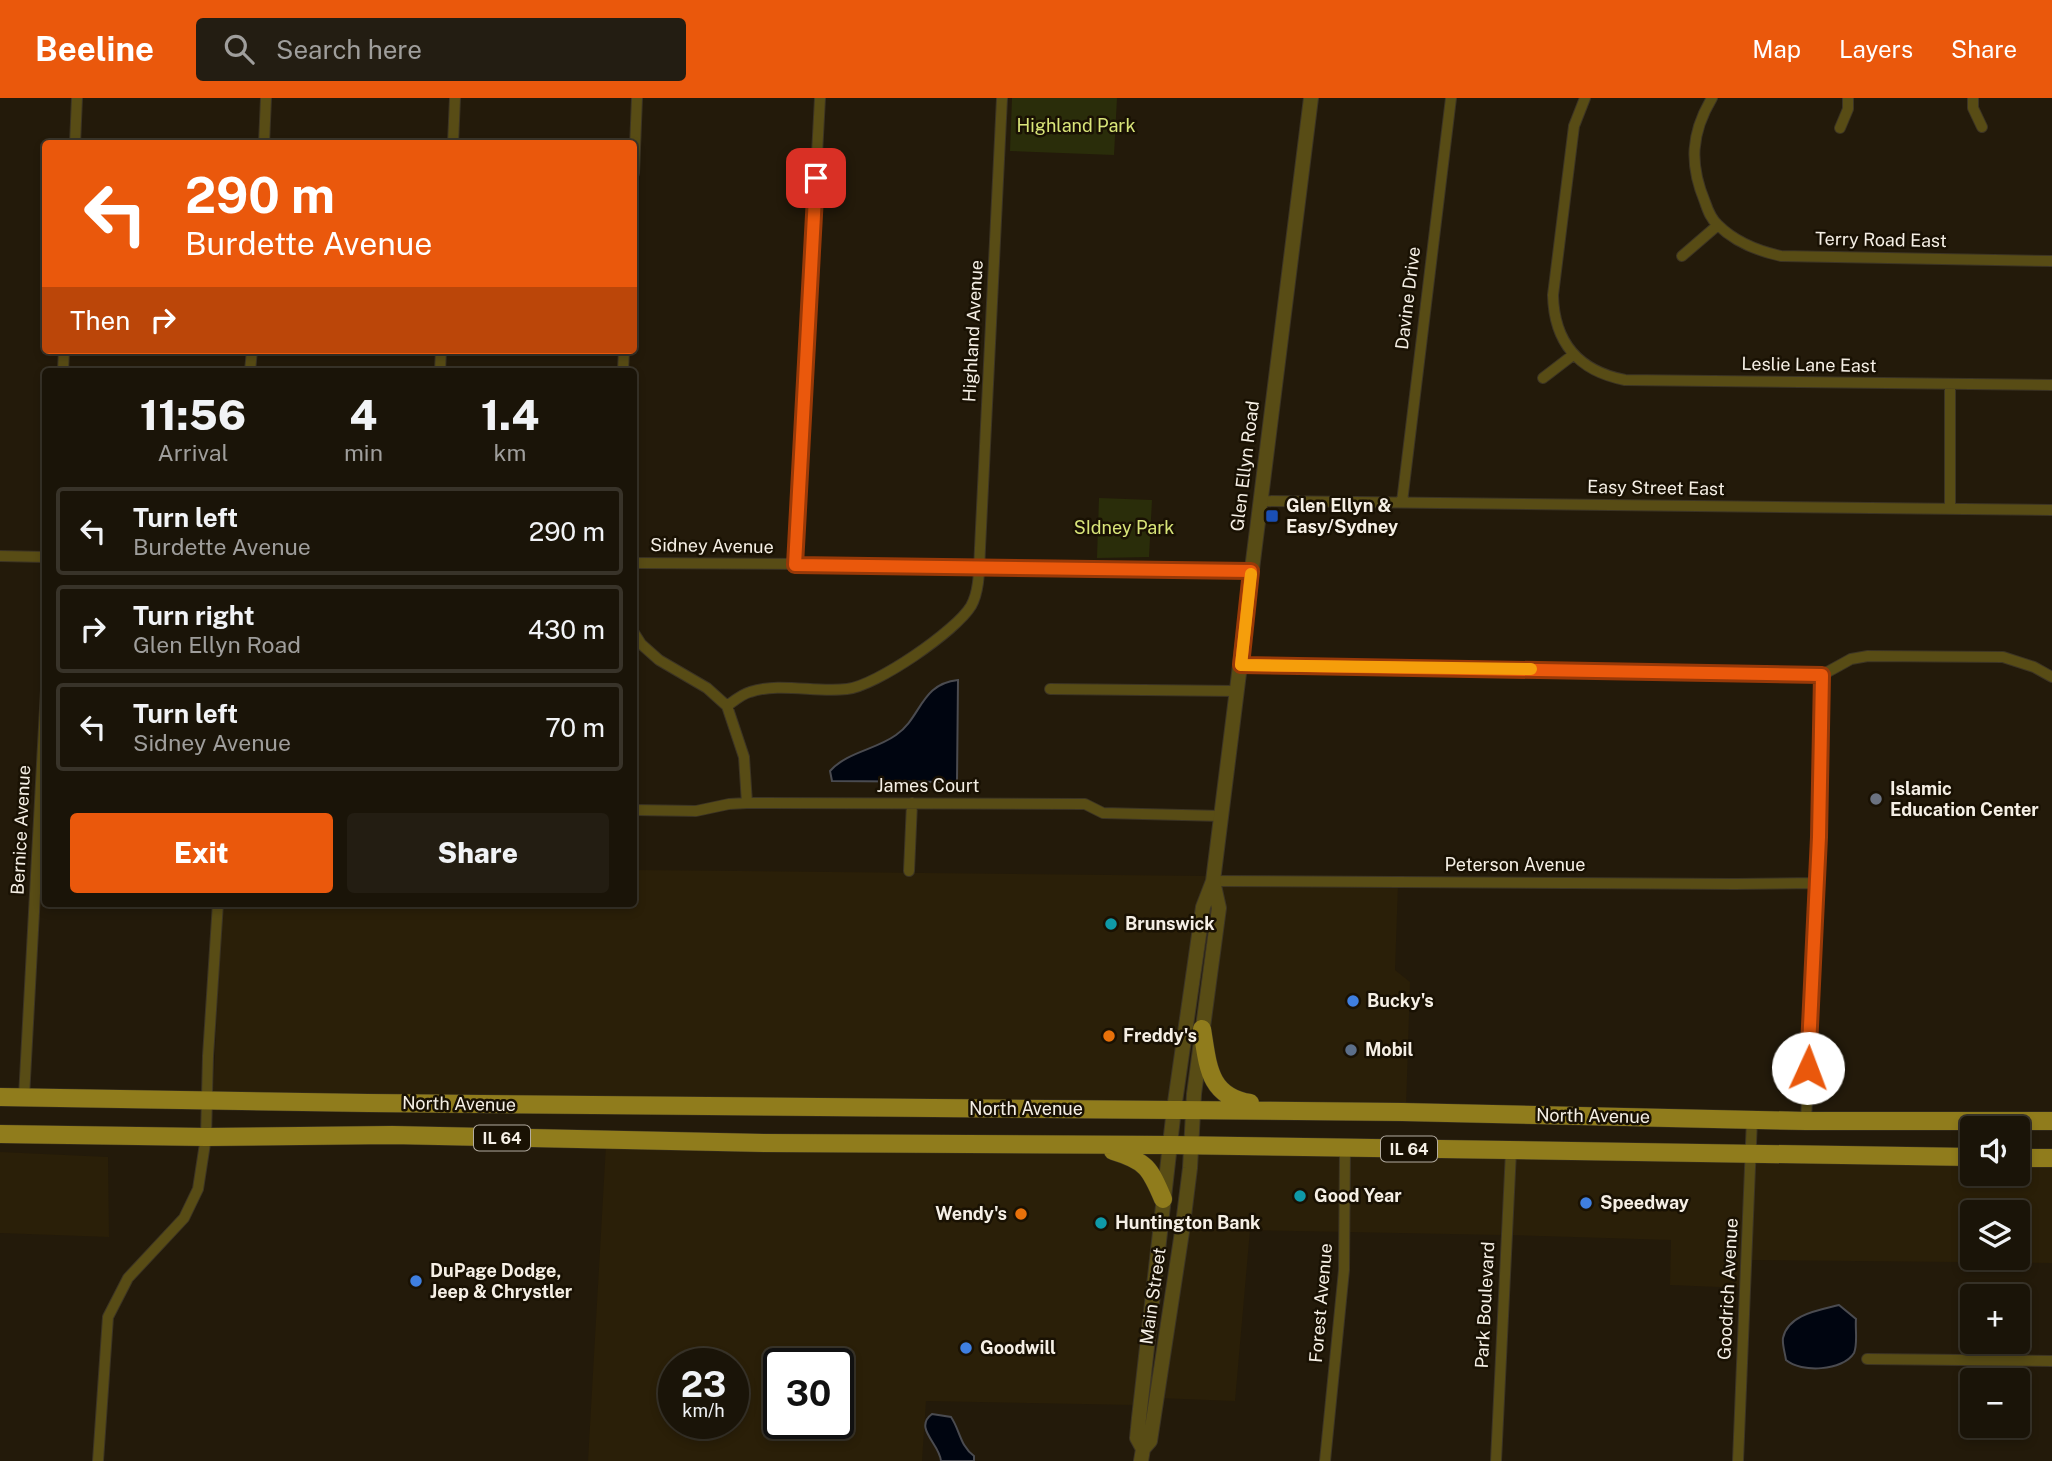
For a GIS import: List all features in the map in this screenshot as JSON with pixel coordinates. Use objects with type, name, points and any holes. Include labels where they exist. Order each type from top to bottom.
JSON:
[{"type":"main road","points":[[1202,1029],[1209,1070],[1219,1090],[1234,1100],[1323,1111]]},
{"type":"main road","name":"North Avenue","points":[[0,1097],[1193,1109],[1806,1121],[2052,1121]]},
{"type":"main road","name":"North Avenue","points":[[0,1133],[206,1137],[392,1135],[764,1143],[1170,1145],[1960,1157]]},
{"type":"main road","points":[[1075,1145],[1134,1157],[1152,1173],[1163,1199]]},
{"type":"main road","points":[[2030,1158],[2052,1158]]},
{"type":"street","points":[[75,140],[78,98]]},
{"type":"street","points":[[264,140],[266,98]]},
{"type":"street","points":[[453,140],[455,98]]},
{"type":"street","points":[[636,140],[638,98]]},
{"type":"street","points":[[795,565],[820,98]]},
{"type":"street","name":"Highland Avenue","points":[[727,706],[748,692],[764,689],[848,689],[867,684],[885,676],[962,620],[972,604],[979,565],[1002,98]]},
{"type":"street","name":"Glen Ellyn Road","points":[[1170,1145],[1203,907],[1213,881],[1222,816],[1311,98]]},
{"type":"street","name":"Davine Drive","points":[[1402,502],[1451,98]]},
{"type":"street","points":[[1543,378],[1573,355],[1556,323],[1553,295],[1574,126],[1585,98]]},
{"type":"street","points":[[1682,256],[1718,225],[1709,214],[1693,165],[1695,136],[1712,98]]},
{"type":"street","points":[[1840,128],[1848,98]]},
{"type":"street","points":[[1973,98],[1973,108],[1982,127]]},
{"type":"street","name":"Terry Road East","points":[[1718,225],[1749,246],[1781,256],[2052,261]]},
{"type":"street","name":"Leslie Lane East","points":[[1573,355],[1605,376],[1625,380],[2052,385]]},
{"type":"street","points":[[1950,509],[1951,384]]},
{"type":"street","name":"Easy Street East","points":[[1260,501],[2052,510]]},
{"type":"street","points":[[0,556],[42,556]]},
{"type":"street","name":"Sidney Avenue","points":[[637,563],[979,565],[1251,571]]},
{"type":"street","points":[[637,638],[659,660],[707,688],[727,706],[744,757],[747,803]]},
{"type":"street","points":[[1241,665],[1822,675],[1851,659],[1878,655],[2003,657],[2034,667],[2052,677]]},
{"type":"street","points":[[1806,1121],[1822,675]]},
{"type":"street","points":[[1050,689],[1237,691]]},
{"type":"street","name":"Bernice Avenue","points":[[24,1097],[42,764]]},
{"type":"street","name":"James Court","points":[[637,810],[696,811],[747,803],[1085,804],[1103,813],[1222,816]]},
{"type":"street","points":[[909,871],[912,803]]},
{"type":"street","name":"Glen Ellyn Road","points":[[1191,1146],[1202,1029],[1219,908],[1213,881]]},
{"type":"street","name":"Peterson Avenue","points":[[1213,881],[1816,883]]},
{"type":"street","points":[[98,1461],[108,1317],[128,1278],[184,1218],[198,1189],[206,1137],[208,1056],[218,907]]},
{"type":"street","name":"Goodrich Avenue","points":[[1738,1461],[1752,1119]]},
{"type":"street","name":"Main Street","points":[[1142,1455],[1137,1438],[1170,1145]]},
{"type":"street","name":"Main Street","points":[[1142,1455],[1150,1441],[1182,1233],[1191,1146]]},
{"type":"street","name":"Forest Avenue","points":[[1325,1461],[1344,1270],[1345,1149]]},
{"type":"street","name":"Park Boulevard","points":[[1496,1461],[1511,1151]]},
{"type":"street","points":[[1867,1359],[2052,1361]]},
{"type":"shaded area","points":[[958,680],[957,782],[832,781],[830,771],[837,765],[896,735],[905,728],[929,694],[945,683]]},
{"type":"shaded area","points":[[637,870],[1208,876],[1169,1102],[213,1096],[222,907],[637,907]]},
{"type":"shaded area","points":[[1217,883],[1398,885],[1395,970],[1410,982],[1406,1109],[1270,1102],[1237,1097],[1222,1088],[1206,1028]]},
{"type":"shaded area","points":[[606,1145],[1165,1151],[1135,1405],[926,1401],[922,1461],[588,1461]]},
{"type":"shaded area","points":[[1193,1151],[1506,1154],[1501,1235],[1250,1230],[1235,1401],[1157,1398]]},
{"type":"shaded area","points":[[0,1152],[108,1157],[109,1237],[0,1233]]},
{"type":"shaded area","points":[[1513,1153],[1748,1156],[1743,1288],[1670,1285],[1671,1240],[1509,1235]]},
{"type":"shaded area","points":[[1754,1157],[1960,1161],[1960,1186],[2030,1186],[2030,1161],[2052,1162],[2052,1263],[2030,1263],[2030,1200],[1960,1200],[1960,1262],[1750,1260]]},
{"type":"shaded area","points":[[1839,1305],[1856,1319],[1855,1349],[1849,1359],[1832,1367],[1822,1368],[1801,1367],[1786,1360],[1783,1338],[1791,1323],[1814,1311]]},
{"type":"shaded area","points":[[932,1414],[951,1417],[966,1448],[974,1456],[974,1461],[941,1461],[926,1431],[927,1419]]},
{"type":"green space","name":"Highland Park","points":[[1012,98],[1117,98],[1114,155],[1010,151]]},
{"type":"green space","name":"SIdney Park","points":[[1099,498],[1152,500],[1149,557],[1097,558]]},
{"type":"slow traffic","points":[[1251,574],[1241,665],[1531,669]]},
{"type":"place","name":"Glen Ellyn & Easy/Sydney","points":[[1272,516]]},
{"type":"place","name":"Islamic Education Center","points":[[1876,799]]},
{"type":"place","name":"Brunswick","points":[[1111,924]]},
{"type":"place","name":"Bucky's","points":[[1353,1001]]},
{"type":"place","name":"Freddy's","points":[[1109,1036]]},
{"type":"place","name":"Mobil","points":[[1351,1050]]},
{"type":"place","name":"Good Year","points":[[1300,1196]]},
{"type":"place","name":"Speedway","points":[[1586,1203]]},
{"type":"place","name":"Wendy's","points":[[1021,1214]]},
{"type":"place","name":"Huntington Bank","points":[[1101,1223]]},
{"type":"place","name":"DuPage Dodge, Jeep & Chrystler","points":[[416,1281]]},
{"type":"place","name":"Goodwill","points":[[966,1348]]},
{"type":"route","points":[[816,178],[795,565],[979,565],[1251,571],[1241,665],[1822,675],[1819,837],[1808,1068]]}]
